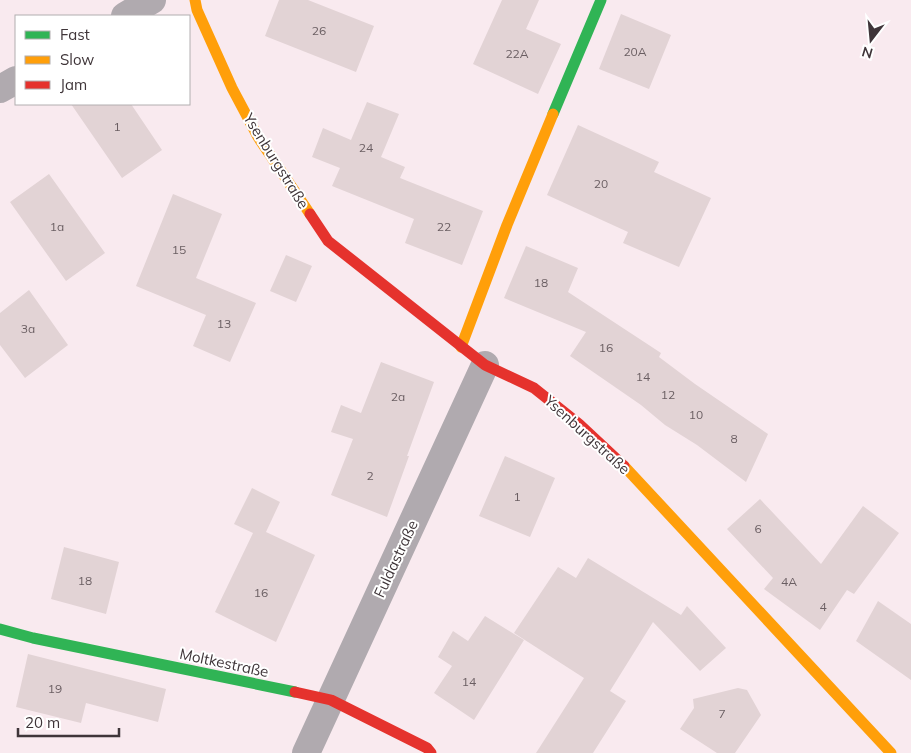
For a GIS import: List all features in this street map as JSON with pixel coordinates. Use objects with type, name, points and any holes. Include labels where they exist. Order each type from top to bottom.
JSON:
[{"type":"street","points":[[126,15],[152,0]]},
{"type":"street","points":[[461,346],[507,225],[601,0]]},
{"type":"street","name":"Ysenburgstraße","points":[[200,3],[232,88],[258,137],[328,241],[485,365],[534,388],[579,424],[619,460],[891,753]]},
{"type":"street","points":[[0,89],[15,81]]},
{"type":"street","name":"Fuldastraße","points":[[306,753],[485,365]]},
{"type":"street","name":"Moltkestraße","points":[[0,629],[33,638],[331,700],[428,748],[431,753]]},
{"type":"building","points":[[279,0],[308,0],[374,26],[356,72],[265,36]]},
{"type":"building","points":[[502,0],[539,0],[526,29],[561,44],[538,94],[473,64]]},
{"type":"building","points":[[621,14],[671,35],[649,89],[599,69]]},
{"type":"building","points":[[367,102],[399,114],[381,157],[405,167],[400,178],[483,211],[462,265],[405,243],[414,219],[332,186],[340,168],[312,157],[323,128],[351,140]]},
{"type":"building","points":[[72,105],[132,105],[162,150],[122,178]]},
{"type":"building","points":[[578,125],[659,162],[654,172],[711,198],[679,267],[623,243],[628,232],[547,195]]},
{"type":"building","points":[[49,174],[105,253],[66,281],[10,202]]},
{"type":"building","points":[[173,194],[222,214],[196,278],[256,303],[230,362],[193,346],[206,315],[136,286]]},
{"type":"building","points":[[526,246],[578,268],[568,292],[661,353],[659,357],[768,434],[746,482],[697,445],[665,425],[641,405],[570,356],[586,332],[504,298]]},
{"type":"building","points":[[286,255],[312,266],[296,302],[270,291]]},
{"type":"building","points":[[29,290],[68,345],[25,378],[0,345],[0,313]]},
{"type":"building","points":[[381,362],[434,382],[387,517],[331,495],[353,439],[331,432],[341,405],[361,413]]},
{"type":"building","points":[[505,456],[555,478],[530,537],[479,516]]},
{"type":"building","points":[[252,488],[280,502],[266,532],[315,555],[276,642],[215,612],[253,533],[234,524]]},
{"type":"building","points":[[760,499],[821,564],[863,506],[899,533],[854,594],[847,590],[820,630],[764,589],[773,578],[727,529]]},
{"type":"building","points":[[64,547],[119,562],[106,614],[51,599]]},
{"type":"building","points":[[588,558],[681,615],[687,606],[726,648],[700,671],[653,622],[610,691],[626,701],[593,753],[536,753],[584,678],[514,633],[558,567],[576,578]]},
{"type":"building","points":[[878,601],[911,624],[911,680],[856,641]]},
{"type":"building","points":[[485,616],[524,640],[474,720],[434,693],[452,666],[438,657],[453,631],[468,641]]},
{"type":"building","points":[[28,654],[166,689],[158,722],[86,703],[81,723],[16,707]]},
{"type":"building","points":[[738,688],[747,690],[761,715],[735,753],[717,753],[680,729],[694,708],[693,699]]},
{"type":"traffic: fast","points":[[553,114],[601,0]]},
{"type":"traffic: fast","points":[[0,629],[33,638],[295,692]]},
{"type":"traffic: slow","points":[[195,0],[197,10],[232,88],[258,137],[310,214]]},
{"type":"traffic: slow","points":[[461,347],[507,225],[553,114]]},
{"type":"traffic: slow","points":[[624,466],[891,753]]},
{"type":"traffic: jam","points":[[310,214],[328,241],[485,365],[534,388],[579,424],[624,466]]},
{"type":"traffic: jam","points":[[295,692],[331,700],[427,748],[431,753]]}]
